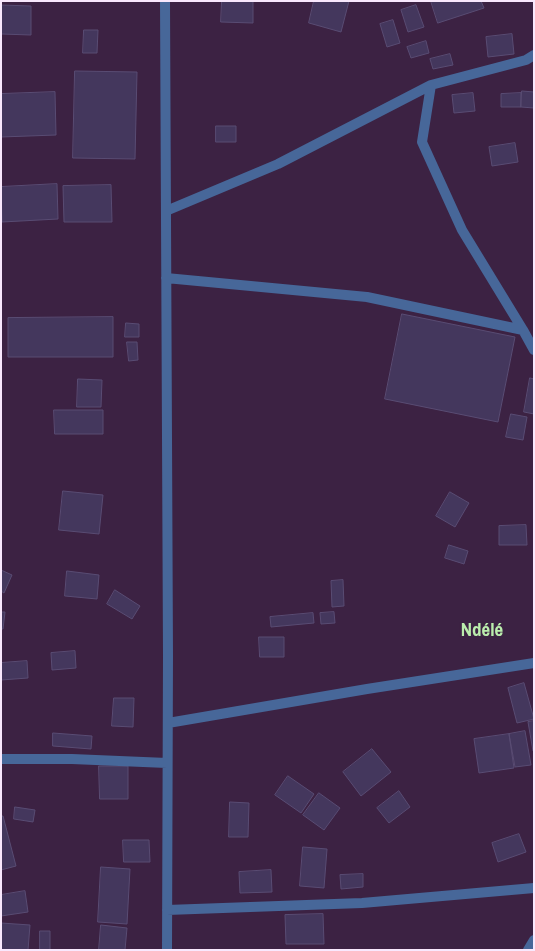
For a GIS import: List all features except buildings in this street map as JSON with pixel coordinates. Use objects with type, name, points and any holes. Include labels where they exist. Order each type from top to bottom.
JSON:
[{"type":"street","points":[[165,1],[168,723],[167,950]]},
{"type":"street","points":[[166,211],[278,164],[431,85],[526,60],[534,55]]},
{"type":"street","points":[[431,85],[422,142],[462,230],[534,350]]},
{"type":"street","points":[[166,278],[367,297],[523,330]]},
{"type":"street","points":[[168,723],[367,689],[534,663]]},
{"type":"street","points":[[1,759],[72,759],[167,763]]},
{"type":"street","points":[[167,910],[362,903],[534,888]]},
{"type":"street","points":[[528,950],[534,940]]},
{"type":"district","name":"Ndélé","points":[[482,631]]}]
